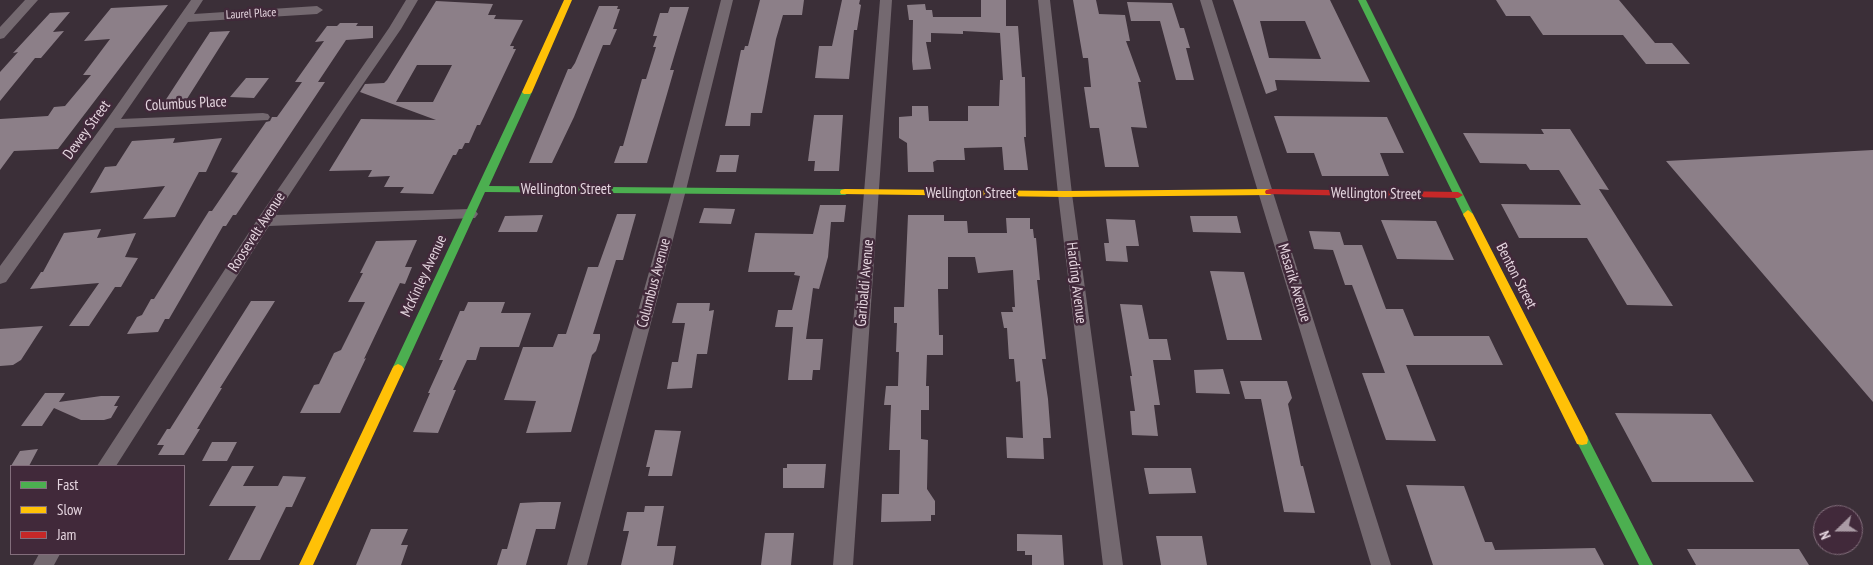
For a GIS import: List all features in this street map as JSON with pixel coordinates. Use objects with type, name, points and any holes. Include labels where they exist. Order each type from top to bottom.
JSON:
[{"type":"street","points":[[0,36],[32,0]]},
{"type":"street","name":"Dewey Street","points":[[0,278],[7,259],[111,124],[198,0]]},
{"type":"street","name":"Roosevelt Avenue","points":[[107,465],[264,221],[342,104],[395,29],[412,0]]},
{"type":"street","name":"McKinley Avenue","points":[[306,565],[483,189],[568,0]]},
{"type":"street","name":"Columbus Avenue","points":[[577,565],[679,190],[727,0]]},
{"type":"street","name":"Garibaldi Avenue","points":[[843,565],[886,0]]},
{"type":"street","name":"Harding Avenue","points":[[1044,0],[1065,194],[1113,565]]},
{"type":"street","name":"Masarik Avenue","points":[[1206,0],[1381,565]]},
{"type":"street","name":"Benton Street","points":[[1362,0],[1458,195],[1646,565]]},
{"type":"street","name":"Laurel Place","points":[[185,18],[317,10]]},
{"type":"street","name":"Columbus Place","points":[[111,124],[263,117]]},
{"type":"street","name":"Wellington Street","points":[[483,189],[1065,194],[1266,192],[1458,195]]},
{"type":"street","points":[[264,221],[470,214]]},
{"type":"building","points":[[760,0],[804,0],[802,15],[783,15],[776,39],[762,113],[751,113],[750,126],[725,126],[741,50],[748,46]]},
{"type":"building","points":[[842,0],[860,0],[859,4],[861,5],[857,30],[854,30],[849,79],[815,78],[819,46],[832,46]]},
{"type":"building","points":[[981,0],[1006,0],[1006,26],[1018,26],[1022,77],[1025,77],[1026,137],[1024,137],[1028,170],[1004,170],[1002,147],[964,148],[965,160],[937,160],[933,162],[934,172],[908,172],[907,143],[899,138],[899,117],[912,116],[912,106],[928,106],[929,121],[968,121],[968,106],[999,106],[1000,80],[1003,80],[1000,33],[963,31],[963,34],[931,33],[931,42],[926,42],[931,69],[913,70],[913,20],[909,20],[907,5],[925,4],[926,10],[932,10],[933,17],[981,17]]},
{"type":"building","points":[[1073,0],[1096,0],[1099,14],[1125,15],[1130,41],[1126,41],[1141,82],[1138,82],[1147,128],[1131,127],[1139,167],[1105,167],[1099,128],[1090,128],[1084,87],[1091,87],[1088,58],[1083,58]]},
{"type":"building","points":[[1233,0],[1330,0],[1370,82],[1275,80],[1277,90],[1266,94]],"holes":[[[1260,21],[1305,21],[1321,59],[1269,58]]]},
{"type":"building","points":[[1496,0],[1619,0],[1655,43],[1672,43],[1690,64],[1646,64],[1623,35],[1543,35],[1530,16],[1506,16]]},
{"type":"building","points":[[436,1],[493,4],[488,15],[496,15],[494,19],[523,20],[510,46],[514,46],[513,49],[516,49],[480,125],[477,125],[469,143],[465,143],[456,155],[453,155],[433,194],[400,193],[404,187],[384,187],[390,176],[368,177],[372,170],[329,171],[361,119],[436,120],[360,92],[365,84],[384,83]],"holes":[[[417,65],[452,65],[433,102],[396,102]]]},
{"type":"building","points":[[1127,2],[1172,3],[1180,28],[1184,28],[1190,48],[1186,48],[1194,80],[1176,80],[1160,21],[1131,21]]},
{"type":"building","points":[[168,5],[58,149],[14,151],[0,170],[0,119],[48,116],[54,107],[65,106],[91,75],[83,75],[110,39],[84,41],[111,8]]},
{"type":"building","points":[[599,6],[618,6],[617,9],[620,9],[613,29],[617,29],[610,45],[603,45],[574,117],[552,163],[529,163],[568,69],[571,69],[575,63]]},
{"type":"building","points":[[670,7],[689,7],[670,70],[674,70],[647,163],[614,163],[620,146],[623,146],[642,79],[646,79],[656,47],[653,47],[657,36],[653,36],[660,13],[668,13]]},
{"type":"building","points":[[70,12],[53,32],[64,31],[41,58],[35,58],[0,101],[0,72],[18,52],[13,53],[50,13]]},
{"type":"building","points":[[340,23],[358,23],[356,26],[373,26],[373,38],[346,40],[318,82],[325,82],[236,215],[233,215],[226,226],[223,226],[169,319],[165,319],[158,332],[127,334],[137,317],[142,315],[151,299],[154,299],[209,211],[212,211],[238,173],[231,172],[266,122],[270,121],[272,117],[277,117],[302,82],[295,82],[324,41],[315,42],[327,26],[337,26]]},
{"type":"building","points":[[230,31],[185,102],[163,104],[210,32]]},
{"type":"building","points":[[246,78],[269,78],[254,98],[230,97]]},
{"type":"building","points":[[814,115],[843,115],[839,171],[814,171],[815,161],[808,161]]},
{"type":"building","points":[[1274,116],[1387,117],[1404,153],[1380,153],[1389,176],[1322,176],[1314,153],[1287,153]]},
{"type":"building","points":[[1541,129],[1570,129],[1609,190],[1599,189],[1673,306],[1627,305],[1587,238],[1519,238],[1501,204],[1581,205],[1559,170],[1530,170],[1526,164],[1480,163],[1463,133],[1544,134]]},
{"type":"building","points":[[175,138],[173,143],[222,138],[206,172],[199,172],[175,217],[143,219],[165,186],[90,193],[105,167],[116,166],[132,141]]},
{"type":"building","points":[[1873,150],[1873,402],[1666,161]]},
{"type":"building","points":[[720,155],[739,155],[736,172],[716,172]]},
{"type":"building","points":[[820,205],[846,205],[844,222],[831,222],[828,257],[819,289],[813,288],[806,339],[823,339],[820,370],[813,370],[812,380],[788,380],[793,327],[775,327],[778,310],[792,310],[800,276],[794,275],[795,272],[748,272],[755,233],[813,234]]},
{"type":"building","points":[[704,208],[735,209],[731,224],[699,223]]},
{"type":"building","points":[[617,214],[636,214],[623,260],[616,260],[593,334],[600,334],[600,339],[596,351],[592,355],[571,432],[526,433],[536,401],[504,400],[523,347],[553,347],[558,334],[566,334],[588,267],[598,267]]},
{"type":"building","points":[[543,215],[537,232],[498,232],[505,216]]},
{"type":"building","points":[[908,215],[944,215],[944,221],[967,221],[968,233],[1007,233],[1006,218],[1030,218],[1030,229],[1033,229],[1034,238],[1036,238],[1040,280],[1037,280],[1046,359],[1042,359],[1051,438],[1043,438],[1044,459],[1007,458],[1006,437],[1023,438],[1020,381],[1016,382],[1014,359],[1009,359],[1007,328],[1004,328],[1001,312],[1013,312],[1012,307],[1015,307],[1013,270],[978,273],[975,257],[948,257],[948,289],[938,289],[939,335],[943,335],[943,355],[927,355],[926,386],[929,386],[929,410],[921,410],[921,439],[928,440],[927,489],[935,501],[935,515],[931,515],[931,521],[881,522],[882,494],[899,494],[900,450],[889,450],[891,405],[884,405],[886,386],[898,386],[899,352],[896,352],[897,323],[894,323],[894,307],[904,307]]},
{"type":"building","points":[[1190,216],[1237,216],[1241,233],[1193,232]]},
{"type":"building","points":[[1106,219],[1135,220],[1139,246],[1126,246],[1128,262],[1106,261],[1104,243],[1109,243]]},
{"type":"building","points":[[1381,220],[1436,221],[1454,260],[1397,259]]},
{"type":"building","points":[[101,229],[97,238],[136,233],[125,257],[138,258],[121,287],[115,287],[89,326],[69,326],[99,283],[30,289],[41,272],[43,272],[64,233]]},
{"type":"building","points":[[1309,231],[1340,232],[1344,245],[1362,245],[1386,309],[1403,309],[1414,336],[1489,336],[1503,365],[1406,365],[1436,441],[1386,440],[1362,373],[1385,373],[1352,285],[1345,285],[1333,250],[1314,249]]},
{"type":"building","points":[[417,240],[405,267],[412,267],[405,284],[400,283],[340,413],[300,413],[314,385],[319,384],[334,353],[341,350],[365,302],[348,302],[363,273],[360,273],[376,241]]},
{"type":"building","points":[[1210,271],[1244,272],[1262,340],[1227,340]]},
{"type":"building","points":[[251,301],[275,301],[220,388],[222,388],[197,429],[200,429],[184,455],[158,455],[164,445],[157,445],[167,429],[170,429]]},
{"type":"building","points":[[468,302],[505,302],[501,313],[531,313],[519,347],[480,347],[476,360],[467,360],[453,390],[456,390],[438,433],[413,432],[443,360],[439,360],[460,311],[464,311]]},
{"type":"building","points":[[677,303],[710,303],[709,311],[714,310],[707,354],[697,354],[692,388],[667,389],[672,362],[678,362],[685,323],[672,323]]},
{"type":"building","points":[[1120,304],[1142,305],[1149,339],[1167,339],[1171,360],[1153,360],[1160,405],[1154,405],[1158,436],[1132,435],[1130,411],[1135,411],[1130,376],[1132,376]]},
{"type":"building","points":[[43,326],[21,360],[13,365],[0,366],[0,329]]},
{"type":"building","points":[[1223,369],[1230,394],[1196,393],[1194,370]]},
{"type":"building","points":[[1240,381],[1287,381],[1292,398],[1288,404],[1301,466],[1303,466],[1315,513],[1284,512],[1261,399],[1245,399]]},
{"type":"building","points":[[45,393],[65,393],[59,402],[101,396],[120,396],[114,406],[118,406],[111,418],[104,420],[81,420],[54,408],[42,426],[21,426]]},
{"type":"building","points":[[1615,413],[1711,414],[1754,482],[1652,482]]},
{"type":"building","points":[[655,430],[681,431],[672,476],[648,476],[650,467],[646,467]]},
{"type":"building","points":[[212,442],[237,442],[227,461],[202,461]]},
{"type":"building","points":[[38,449],[30,465],[12,465],[20,451]]},
{"type":"building","points":[[787,464],[826,464],[824,488],[783,488],[783,468],[787,468]]},
{"type":"building","points":[[232,466],[254,466],[243,486],[278,486],[283,476],[306,477],[292,507],[286,507],[260,560],[228,560],[256,506],[209,506]]},
{"type":"building","points":[[1144,468],[1191,468],[1196,493],[1149,494]]},
{"type":"building","points":[[1406,485],[1464,486],[1485,542],[1492,542],[1495,550],[1595,548],[1604,565],[1433,565]]},
{"type":"building","points":[[561,502],[555,529],[536,529],[526,565],[497,565],[502,549],[507,549],[520,503]]},
{"type":"building","points":[[645,506],[664,506],[657,546],[676,546],[673,565],[621,565],[629,531],[623,531],[627,512],[644,512]]},
{"type":"building","points":[[371,529],[408,529],[401,545],[408,545],[401,565],[356,565]]},
{"type":"building","points":[[765,533],[794,533],[791,565],[761,565]]},
{"type":"building","points":[[1017,534],[1062,535],[1064,565],[1032,565],[1032,555],[1025,555],[1025,551],[1017,551]]},
{"type":"building","points":[[1156,536],[1202,536],[1207,565],[1161,565]]},
{"type":"building","points":[[1687,549],[1799,549],[1809,565],[1696,565]]},
{"type":"traffic: fast","points":[[1362,0],[1468,214]]},
{"type":"traffic: fast","points":[[398,369],[527,92]]},
{"type":"traffic: fast","points":[[483,189],[845,192]]},
{"type":"traffic: fast","points":[[1582,440],[1646,565]]},
{"type":"traffic: slow","points":[[527,92],[568,0]]},
{"type":"traffic: slow","points":[[845,192],[1065,194],[1270,192]]},
{"type":"traffic: slow","points":[[1468,214],[1582,440]]},
{"type":"traffic: slow","points":[[306,565],[398,369]]},
{"type":"traffic: jam","points":[[1270,192],[1458,195]]}]
